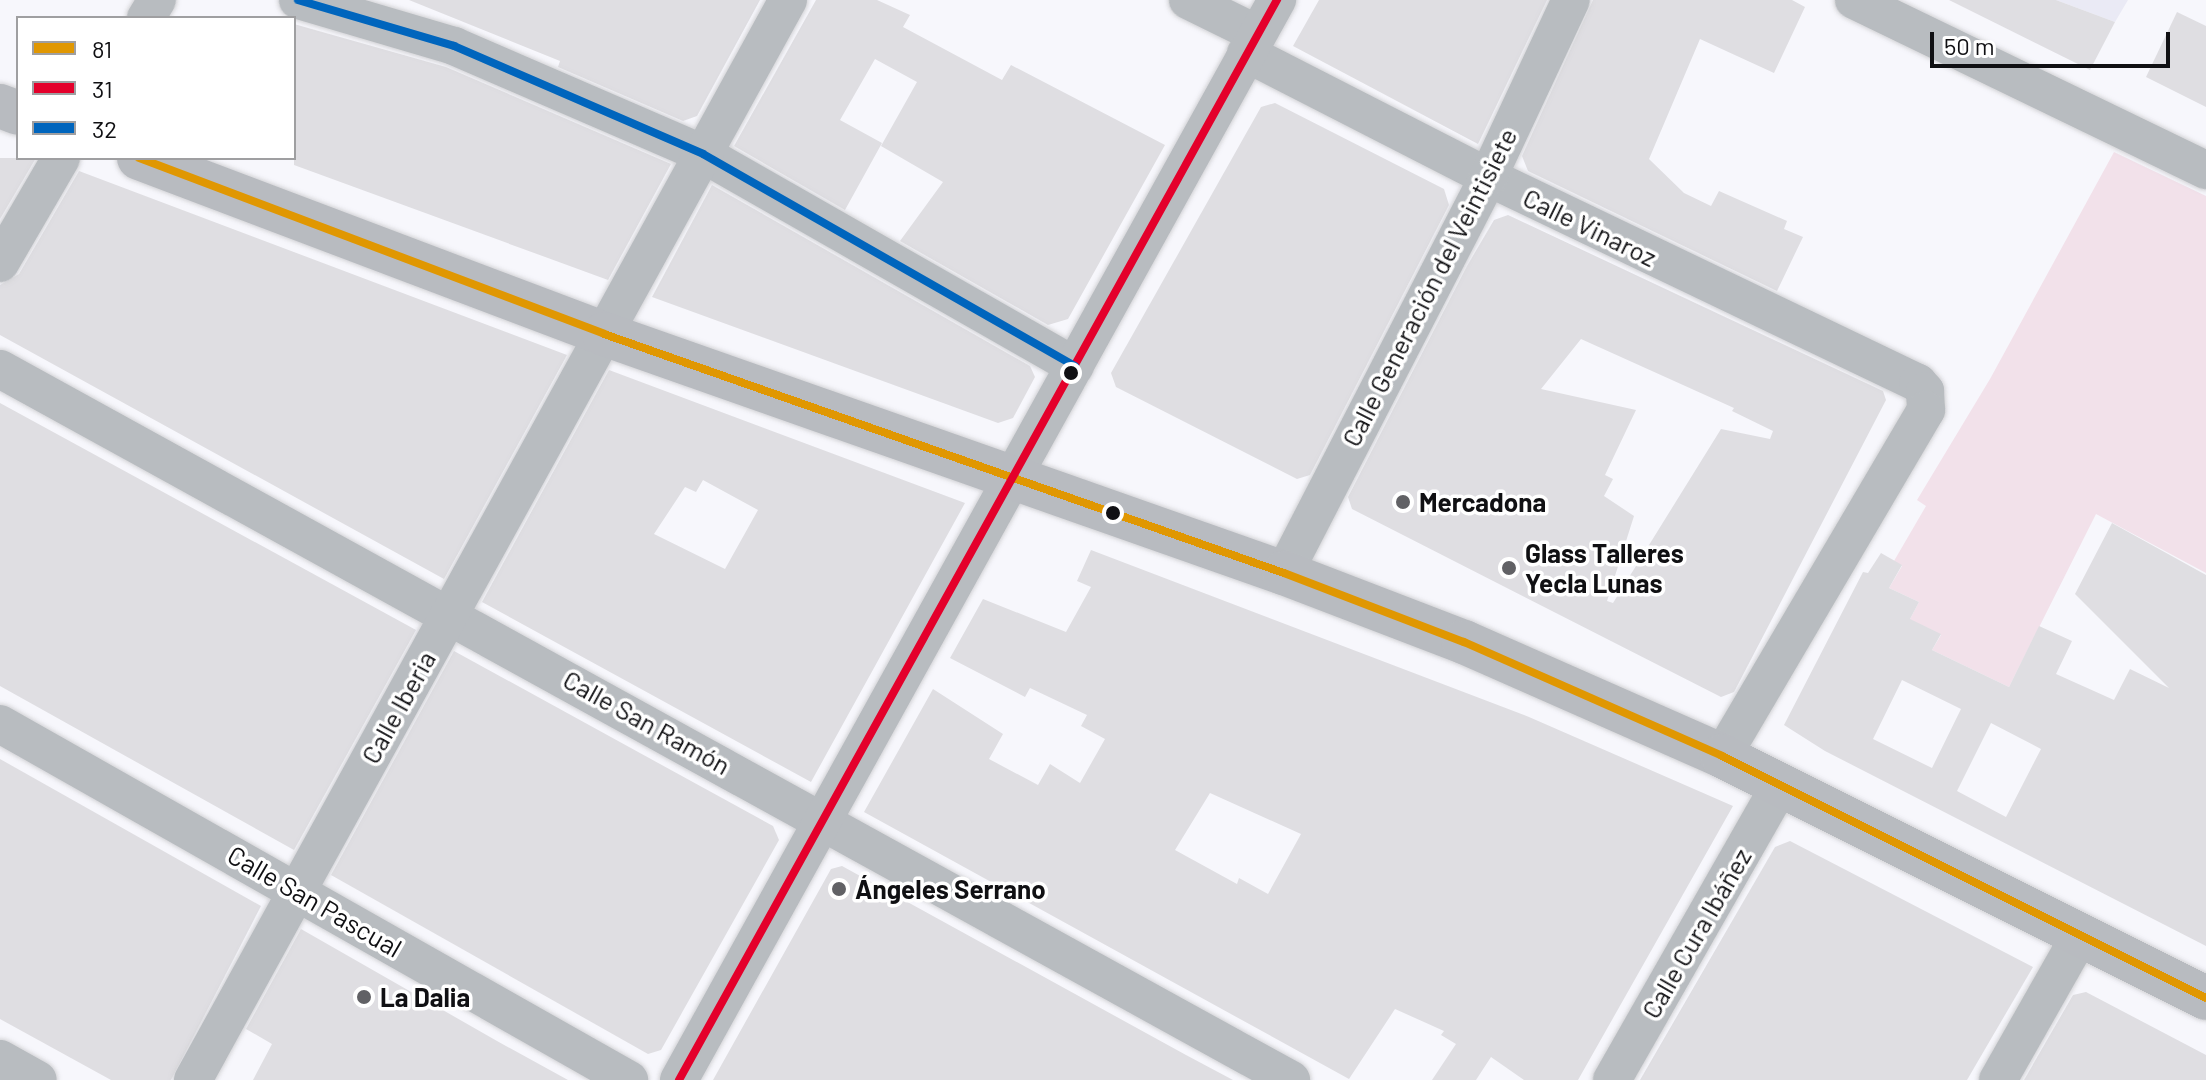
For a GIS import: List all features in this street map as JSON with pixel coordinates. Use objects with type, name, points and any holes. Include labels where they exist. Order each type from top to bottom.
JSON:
[{"type":"main road","points":[[144,160],[604,334],[1013,481],[1284,573],[1464,642],[1722,756],[2206,998]]},
{"type":"street","points":[[298,0],[454,46],[703,154],[1075,366]]},
{"type":"street","name":"Calle Iberia","points":[[193,1080],[788,0]]},
{"type":"street","name":"Calle Vinaroz","points":[[1188,0],[1251,44],[1488,177],[1918,383],[1927,401],[1722,756]]},
{"type":"street","points":[[679,1080],[1277,0]]},
{"type":"street","name":"Calle Generación del Veintisiete","points":[[1284,573],[1488,177],[1571,0]]},
{"type":"street","points":[[1854,0],[2206,170]]},
{"type":"street","points":[[0,263],[60,160]]},
{"type":"street","name":"Calle San Ramón","points":[[0,369],[824,819],[1291,1080]]},
{"type":"street","name":"Calle San Pascual","points":[[0,724],[629,1080]]},
{"type":"street","name":"Calle Cura Ibáñez","points":[[1612,1080],[1780,786]]},
{"type":"street","points":[[1998,1080],[2081,934]]},
{"type":"street","points":[[0,1059],[38,1080]]},
{"type":"shaded area","points":[[2056,0],[2128,0],[2115,22]]},
{"type":"shaded area","points":[[2114,152],[2206,196],[2206,573],[2096,514],[2009,687],[1932,650],[1941,635],[1926,627],[1902,634],[1919,602],[1889,588],[1902,566],[1894,561],[1926,506],[1917,500],[1990,379]]},
{"type":"building","points":[[409,0],[760,0],[697,116],[683,121],[558,67],[560,61]]},
{"type":"building","points":[[816,0],[877,0],[910,15],[903,27],[1002,80],[1011,65],[1165,145],[1068,319],[1048,325],[900,241],[943,182],[881,146],[917,82],[875,59],[840,120],[882,143],[845,210],[734,146]]},
{"type":"building","points":[[1319,0],[1547,0],[1478,144],[1293,46]]},
{"type":"building","points":[[1593,0],[1792,0],[1805,7],[1774,73],[1700,39],[1649,159],[1684,193],[1711,206],[1719,191],[1787,221],[1784,229],[1803,237],[1777,291],[1528,171],[1522,156]]},
{"type":"building","points":[[1949,0],[2056,0],[2115,22],[2090,70]]},
{"type":"building","points":[[2177,12],[2206,26],[2206,107],[2146,77]]},
{"type":"building","points":[[296,25],[446,67],[671,164],[608,280],[294,165]]},
{"type":"building","points":[[1275,103],[1444,189],[1449,205],[1310,475],[1297,479],[1116,387],[1111,373],[1261,107]]},
{"type":"building","points":[[0,158],[35,160],[0,219]]},
{"type":"building","points":[[79,171],[567,355],[444,579],[0,335],[0,285],[19,274]]},
{"type":"building","points":[[712,185],[1030,366],[1035,377],[1013,418],[998,423],[652,297]]},
{"type":"building","points":[[1508,215],[1883,391],[1886,400],[1734,692],[1721,697],[1352,509],[1348,497],[1467,266],[1494,220]],"holes":[[[1581,339],[1734,408],[1732,411],[1773,431],[1770,439],[1721,429],[1613,603],[1607,601],[1634,516],[1604,496],[1613,479],[1605,475],[1636,410],[1541,389]]]},
{"type":"building","points":[[609,370],[965,503],[811,782],[482,602]],"holes":[[[703,480],[758,510],[725,569],[654,534],[685,487],[696,492]]]},
{"type":"building","points":[[0,403],[416,630],[294,850],[0,686]]},
{"type":"building","points":[[2112,523],[2206,575],[2206,946],[1825,751],[1784,725],[1863,572],[1868,573],[1881,553],[1902,565],[1889,588],[1919,602],[1910,619],[1941,634],[1932,650],[2009,687],[2039,626],[2072,641],[2056,674],[2114,700],[2130,669],[2169,688],[2075,594]],"holes":[[[1902,680],[1961,709],[1932,768],[1873,739]],[[1991,723],[2041,749],[2006,817],[1957,791]]]},
{"type":"building","points":[[1091,550],[1529,717],[1733,806],[1578,1080],[1524,1080],[1491,1057],[1476,1080],[1432,1080],[1456,1044],[1441,1035],[1444,1031],[1395,1009],[1349,1079],[864,812],[933,689],[1003,734],[989,759],[1038,785],[1050,764],[1080,783],[1105,739],[1081,726],[1087,715],[1030,688],[1025,697],[950,658],[983,599],[1066,632],[1091,587],[1077,581]],"holes":[[[1210,793],[1301,834],[1268,894],[1239,878],[1237,884],[1175,850]]]},
{"type":"building","points":[[454,651],[773,826],[779,840],[661,1050],[648,1054],[331,875]]},
{"type":"building","points":[[0,759],[261,906],[171,1080],[111,1080],[0,1019]]},
{"type":"building","points":[[1790,841],[2033,967],[1967,1080],[1640,1080],[1775,847]]},
{"type":"building","points":[[842,866],[1233,1080],[713,1080],[831,869]]},
{"type":"building","points":[[301,929],[568,1080],[253,1080],[272,1044],[246,1029]]},
{"type":"building","points":[[2086,992],[2206,1055],[2206,1080],[2024,1080],[2073,995]]},
{"type":"transit line","name":"32","points":[[298,0],[454,46],[703,154],[1075,366]]},
{"type":"transit line","name":"31","points":[[679,1080],[1277,0]]},
{"type":"transit line","name":"81","points":[[144,160],[604,334],[1284,573],[1464,642],[1722,756],[2206,998]]},
{"type":"place","name":"Mercadona","points":[[1403,502]]},
{"type":"place","name":"Glass Talleres Yecla Lunas","points":[[1509,568]]},
{"type":"place","name":"Ángeles Serrano","points":[[839,889]]},
{"type":"place","name":"La Dalia","points":[[364,997]]}]
